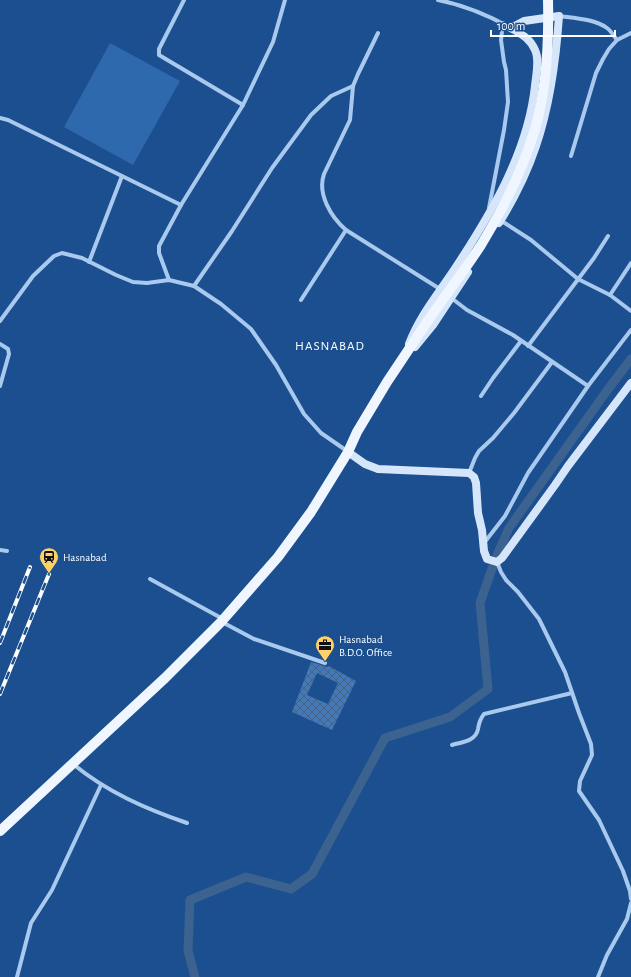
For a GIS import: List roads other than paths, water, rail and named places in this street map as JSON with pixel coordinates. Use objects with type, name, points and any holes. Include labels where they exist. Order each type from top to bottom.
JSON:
[{"type":"main road","points":[[0,831],[165,678],[222,620],[278,557],[295,536],[311,512],[348,452],[372,407],[404,354],[480,245],[495,221],[512,188],[535,129],[546,71],[548,46],[548,0]]},
{"type":"street","points":[[184,0],[159,49],[159,55],[243,105]]},
{"type":"street","points":[[169,280],[159,253],[159,246],[181,205],[243,105],[272,42],[285,0]]},
{"type":"street","points":[[404,354],[420,319],[463,255],[517,159],[530,116],[534,96],[536,50],[530,40],[503,23],[477,11],[438,0]]},
{"type":"street","points":[[511,28],[524,21],[559,16],[575,18],[598,24],[607,28],[617,40]]},
{"type":"street","points":[[404,354],[414,348],[426,334],[451,298],[501,221],[516,192],[536,145],[551,86],[559,16]]},
{"type":"street","points":[[488,213],[508,102],[506,70],[501,40],[503,23]]},
{"type":"street","points":[[378,33],[353,86],[350,120],[322,182],[322,192],[332,214],[346,230],[440,289],[467,310],[494,324],[588,386]]},
{"type":"street","points":[[571,156],[596,73],[609,50],[617,40],[631,33]]},
{"type":"street","points":[[194,286],[232,231],[272,168],[310,115],[331,96],[353,86]]},
{"type":"street","points":[[0,118],[8,120],[181,205]]},
{"type":"street","points":[[89,262],[122,176]]},
{"type":"street","points":[[488,213],[531,240],[578,279],[610,295],[631,311]]},
{"type":"street","points":[[301,300],[346,230]]},
{"type":"street","points":[[528,346],[594,258],[608,236]]},
{"type":"street","points":[[0,321],[33,276],[54,256],[62,253],[69,254],[89,262],[133,282],[147,283],[169,280],[194,286],[221,304],[250,329],[260,342],[309,420],[321,433],[365,464],[378,469],[469,473],[474,477],[484,551],[487,559],[497,562]]},
{"type":"street","points":[[610,295],[631,263]]},
{"type":"street","points":[[483,544],[505,516],[528,473],[588,386],[631,330]]},
{"type":"street","points":[[481,396],[521,342]]},
{"type":"street","points":[[0,344],[8,349],[9,354],[0,386]]},
{"type":"street","points":[[469,473],[479,451],[493,438],[514,414],[552,362]]},
{"type":"street","points":[[497,562],[502,558],[568,466],[631,383]]},
{"type":"street","points":[[0,550],[7,551]]},
{"type":"street","points":[[497,562],[506,580],[518,592],[539,619],[565,672],[591,744],[592,755],[580,781],[579,791],[600,820],[630,891],[631,899]]},
{"type":"street","points":[[150,579],[254,639],[325,663]]},
{"type":"street","points":[[452,745],[471,739],[475,736],[478,731],[480,719],[484,714],[572,693]]},
{"type":"street","points":[[73,764],[100,785],[148,809],[187,823]]},
{"type":"street","points":[[17,977],[31,923],[52,890],[100,785]]},
{"type":"street","points":[[598,977],[607,955],[627,919],[631,903]]},
{"type":"waterway","points":[[497,555],[509,528],[631,359]]},
{"type":"waterway","points":[[195,977],[188,951],[190,900],[246,877],[291,889],[312,874],[385,738],[450,717],[488,689],[480,603],[493,566]]},
{"type":"railway","points":[[0,643],[30,567]]},
{"type":"railway","points":[[0,694],[49,574]]},
{"type":"place","name":"Hasnabad","points":[[49,574]]},
{"type":"place","name":"Hasnabad B.D.O. Office","points":[[325,662]]},
{"type":"district","name":"HASNABAD","points":[[330,346]]}]
